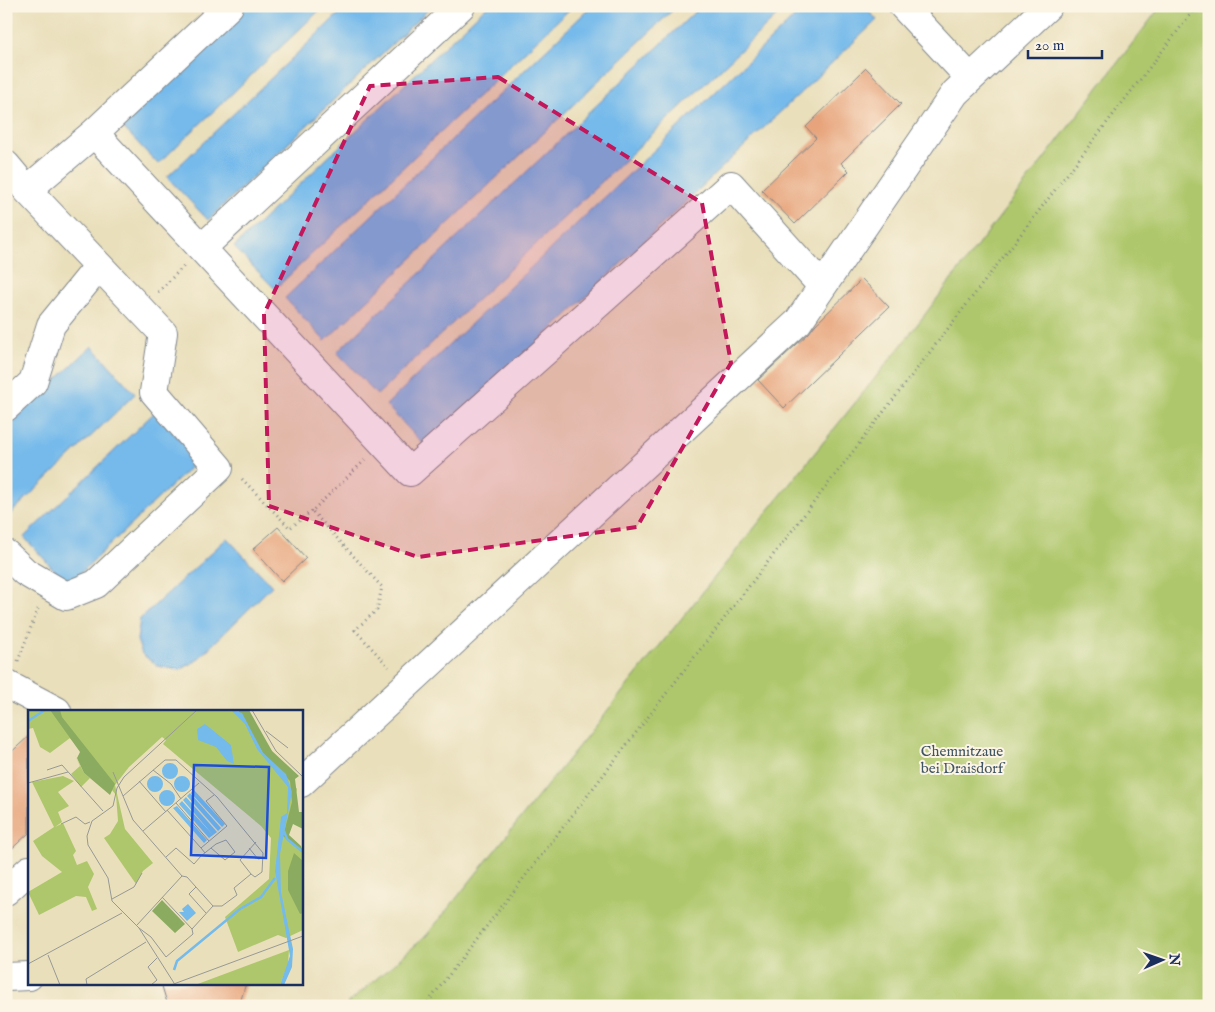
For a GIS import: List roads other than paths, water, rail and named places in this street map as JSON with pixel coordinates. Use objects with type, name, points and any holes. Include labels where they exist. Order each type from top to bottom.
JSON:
[{"type":"lane","points":[[27,190],[94,133],[229,6]]},
{"type":"lane","points":[[202,248],[461,6]]},
{"type":"lane","points":[[903,6],[970,78]]},
{"type":"lane","points":[[302,782],[798,322],[955,92],[1048,6]]},
{"type":"lane","points":[[94,133],[410,472],[731,185],[822,286]]},
{"type":"lane","points":[[6,165],[27,190],[162,334],[154,392],[219,468],[96,584],[66,596],[25,572],[6,554]]},
{"type":"lane","points":[[6,407],[33,382],[51,325],[99,266]]},
{"type":"lane","points":[[8,685],[55,710]]},
{"type":"lane","points":[[6,891],[28,871]]},
{"type":"lane","points":[[6,977],[28,976]]},
{"type":"water","points":[[238,6],[324,6],[158,164],[117,121]]},
{"type":"water","points":[[347,6],[432,6],[208,220],[167,177]]},
{"type":"water","points":[[487,6],[573,6],[275,289],[234,247]]},
{"type":"water","points":[[592,6],[677,6],[325,341],[285,298]]},
{"type":"water","points":[[701,6],[787,6],[377,395],[337,352]]},
{"type":"water","points":[[806,6],[864,6],[877,20],[427,448],[386,405]]},
{"type":"water","points":[[92,346],[135,394],[6,518],[6,428]]},
{"type":"water","points":[[155,412],[198,460],[68,585],[24,537]]},
{"type":"water","points":[[227,538],[272,586],[196,661],[179,670],[158,666],[142,654],[137,640],[140,619]]},
{"type":"park label","name":"Chemnitzaue bei Draisdorf","points":[[962,760]]}]
